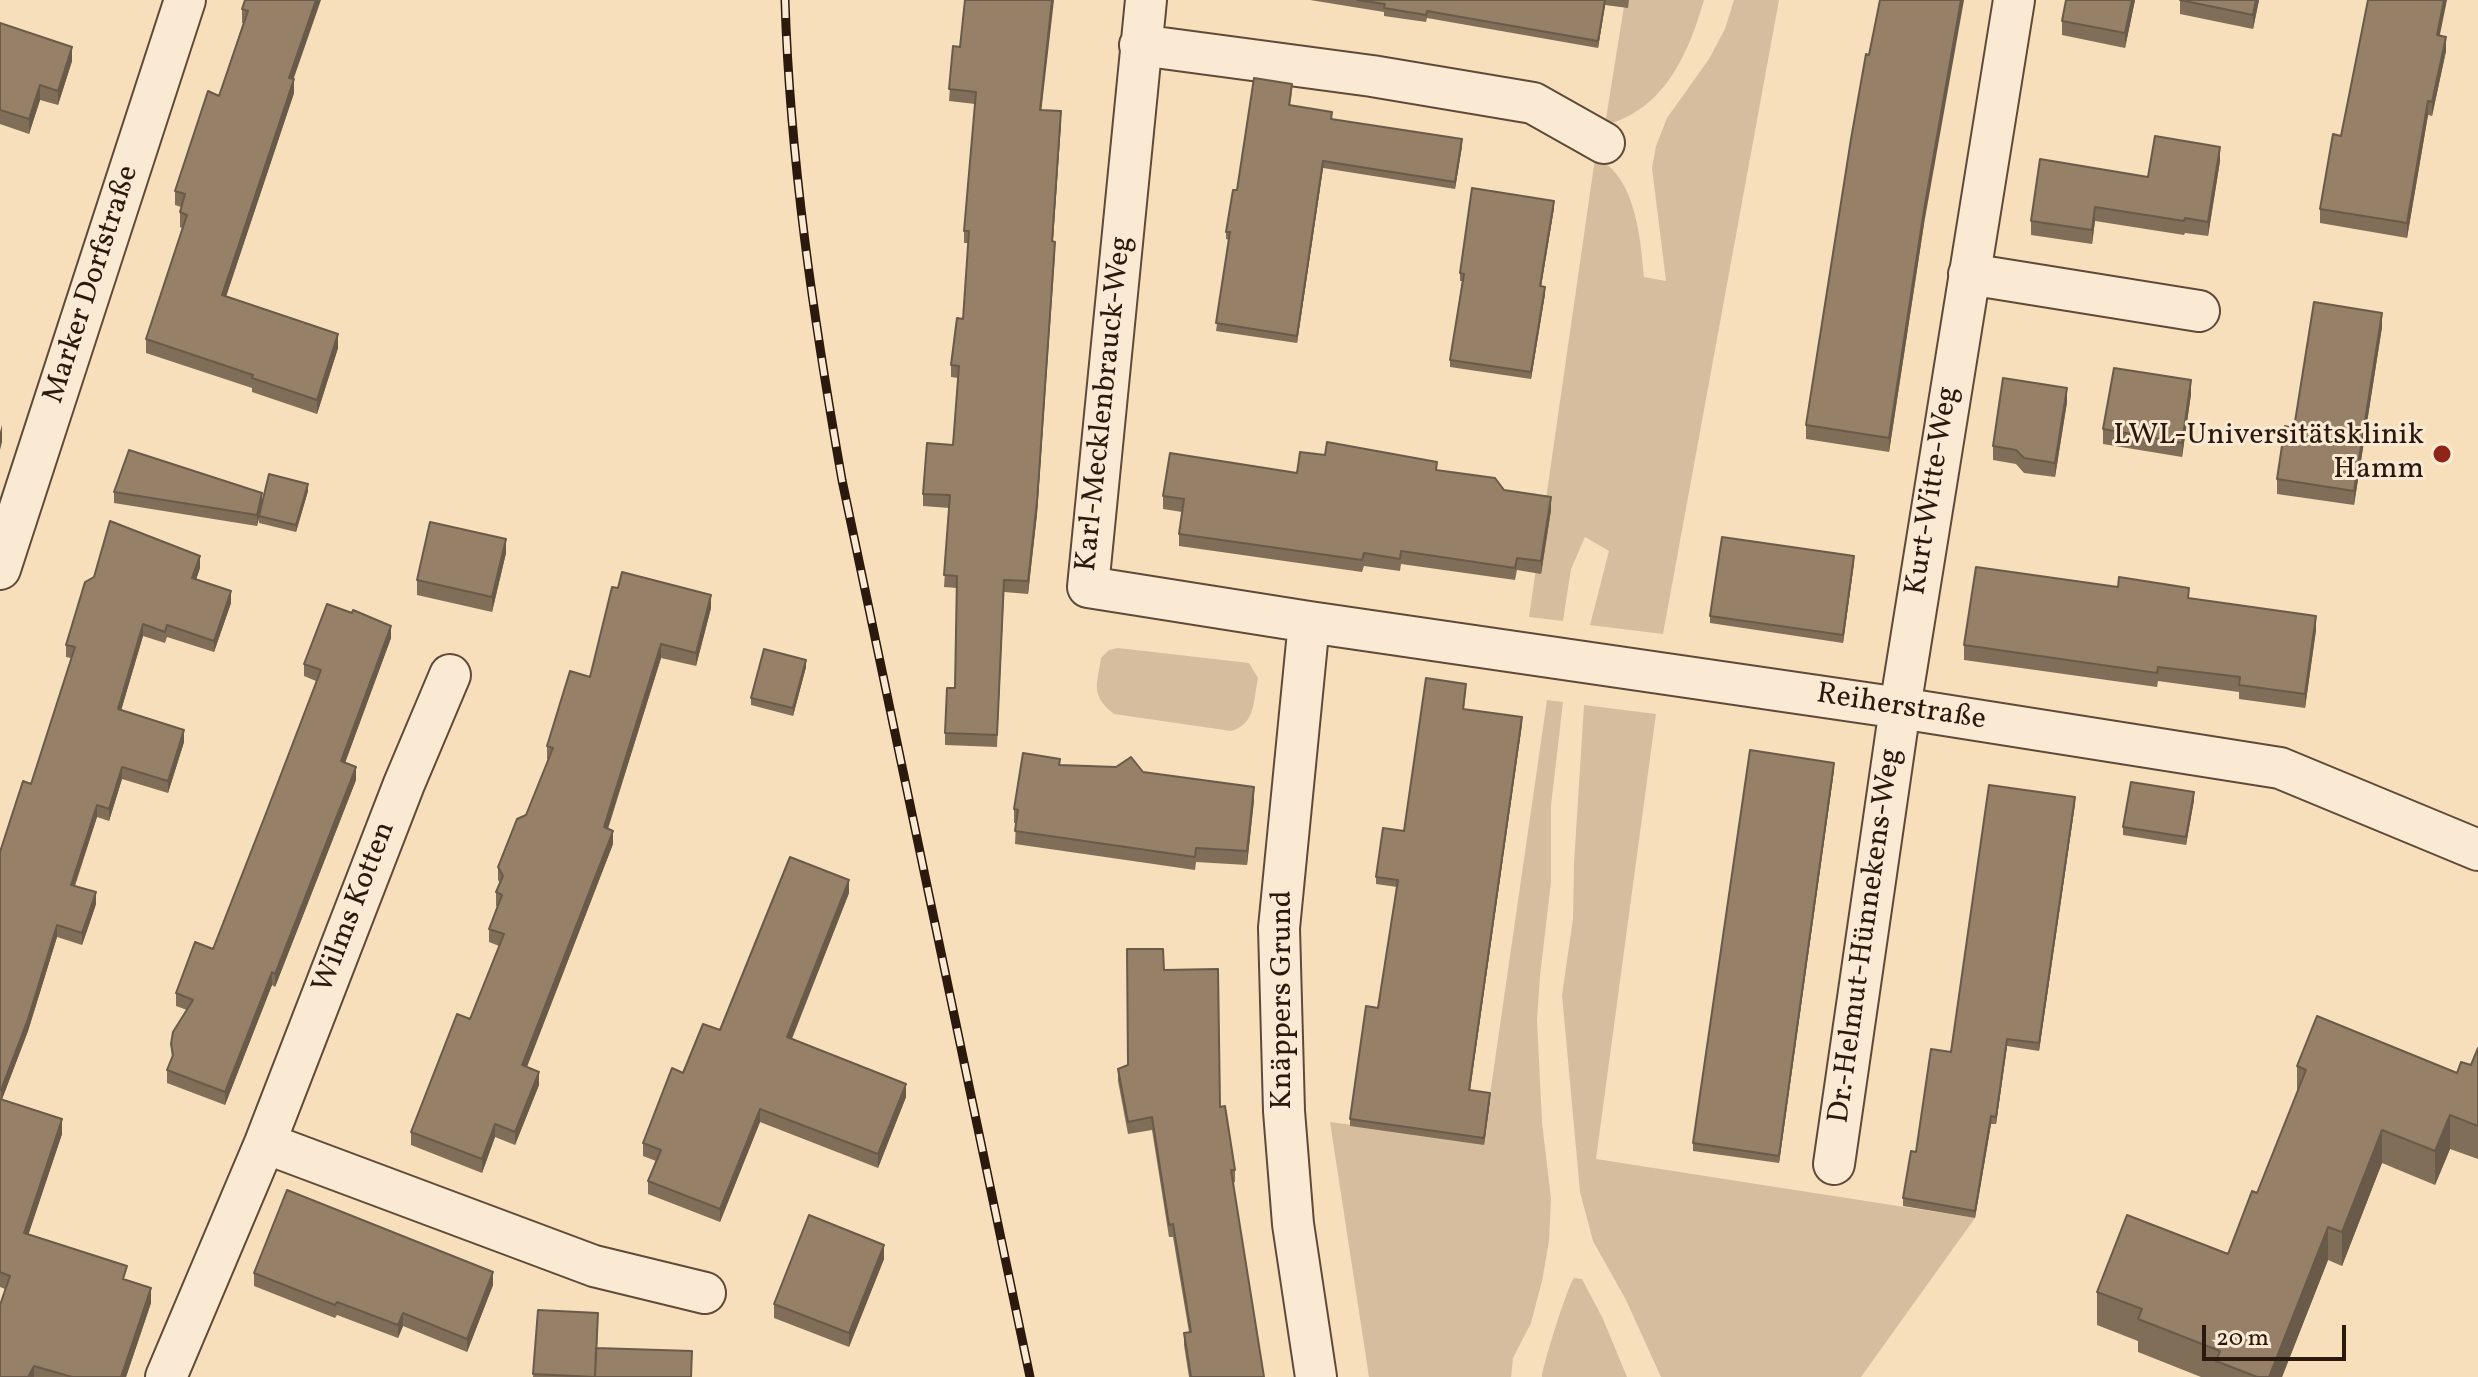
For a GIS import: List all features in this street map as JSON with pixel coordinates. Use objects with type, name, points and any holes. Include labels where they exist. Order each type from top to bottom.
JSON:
[{"type":"street","name":"Marker Dorfstraße","points":[[0,569],[185,0]]},
{"type":"street","name":"Karl-Mecklenbrauck-Weg","points":[[1146,0],[1088,587],[1309,622]]},
{"type":"street","name":"Kurt-Witte-Weg","points":[[1900,708],[2014,0]]},
{"type":"street","points":[[1140,45],[1372,76],[1533,103],[1604,143]]},
{"type":"street","points":[[1969,274],[2199,311]]},
{"type":"street","name":"Reiherstraße","points":[[1309,622],[1900,708],[2280,768],[2478,850]]},
{"type":"street","name":"Knäppers Grund","points":[[1309,622],[1279,928],[1284,1111],[1293,1224],[1316,1377]]},
{"type":"street","name":"Wilms Kotten","points":[[166,1377],[265,1143],[404,784],[450,675]]},
{"type":"street","name":"Dr.-Helmut-Hünnekens-Weg","points":[[1834,1164],[1900,708]]},
{"type":"street","points":[[265,1143],[594,1266],[705,1293]]},
{"type":"shaded area","points":[[1625,0],[1704,0],[1690,41],[1671,78],[1643,107],[1626,118],[1605,125]]},
{"type":"shaded area","points":[[1734,0],[1779,0],[1663,634],[1590,625],[1609,551],[1585,537],[1571,569],[1563,621],[1529,617],[1595,158],[1611,168],[1627,191],[1636,220],[1644,277],[1666,281],[1652,168],[1656,146],[1667,118],[1709,59],[1725,29]]},
{"type":"shaded area","points":[[1118,648],[1249,663],[1258,678],[1249,717],[1239,728],[1231,731],[1114,714],[1101,701],[1097,683],[1101,658],[1109,650]]},
{"type":"shaded area","points":[[1547,700],[1563,702],[1551,806],[1551,882],[1537,1020],[1542,1122],[1551,1199],[1549,1241],[1531,1323],[1513,1358],[1511,1377],[1369,1377],[1330,1122],[1483,1143]]},
{"type":"shaded area","points":[[1584,705],[1656,714],[1596,1159],[1975,1218],[1861,1377],[1661,1377],[1626,1300],[1593,1241],[1580,1192],[1562,995],[1573,919]]},
{"type":"shaded area","points":[[1574,1278],[1582,1279],[1627,1377],[1542,1377],[1556,1325]]},
{"type":"building","points":[[245,0],[316,0],[289,78],[294,79],[222,295],[338,334],[317,400],[146,339],[187,215],[180,212],[185,194],[175,191],[208,91],[219,96],[248,11],[242,9]]},
{"type":"building","points":[[965,0],[1052,0],[1040,110],[1061,111],[1037,502],[1028,581],[1004,580],[997,735],[945,733],[947,688],[955,688],[957,576],[944,575],[950,495],[923,494],[927,443],[953,445],[959,366],[951,365],[957,318],[963,319],[969,231],[964,231],[976,92],[949,89],[953,46],[960,47]]},
{"type":"building","points":[[1357,0],[1605,0],[1598,41],[1427,11],[1426,15],[1384,8],[1385,4]]},
{"type":"building","points":[[1880,0],[1961,0],[1924,210],[1889,438],[1806,425],[1851,139],[1866,54],[1869,55]]},
{"type":"building","points":[[2066,0],[2132,0],[2125,33],[2062,21]]},
{"type":"building","points":[[2180,0],[2256,0],[2253,15]]},
{"type":"building","points":[[2368,0],[2444,0],[2437,35],[2446,37],[2432,102],[2428,101],[2407,223],[2320,209],[2333,134],[2341,136]]},
{"type":"building","points":[[0,23],[72,47],[58,91],[40,85],[29,119],[0,110]]},
{"type":"building","points":[[1254,78],[1292,84],[1289,105],[1332,112],[1331,119],[1462,139],[1455,182],[1323,161],[1297,336],[1216,323],[1230,232],[1226,232],[1233,190],[1237,190]]},
{"type":"building","points":[[2155,136],[2220,147],[2208,222],[2095,207],[2092,230],[2031,221],[2040,159],[2148,177]]},
{"type":"building","points":[[1472,188],[1554,201],[1540,286],[1545,287],[1531,372],[1450,360],[1464,274],[1460,273]]},
{"type":"building","points":[[2314,302],[2382,313],[2354,491],[2277,479],[2285,426],[2294,428]]},
{"type":"building","points":[[2114,368],[2191,380],[2182,443],[2103,429]]},
{"type":"building","points":[[2003,378],[2067,388],[2055,463],[2024,458],[2016,450],[1993,446]]},
{"type":"building","points":[[1327,442],[1437,462],[1436,470],[1495,478],[1504,490],[1551,497],[1541,561],[1517,558],[1515,568],[1401,551],[1400,559],[1364,553],[1362,560],[1179,534],[1184,499],[1163,496],[1170,453],[1297,473],[1300,452],[1325,455]]},
{"type":"building","points":[[129,450],[262,493],[257,515],[114,492]]},
{"type":"building","points":[[269,474],[308,484],[296,525],[259,516]]},
{"type":"building","points":[[110,521],[200,556],[192,578],[231,591],[214,641],[167,625],[165,632],[143,624],[118,709],[184,730],[168,781],[122,767],[109,809],[97,805],[71,885],[96,892],[89,913],[82,933],[57,925],[28,1019],[0,1090],[0,852],[23,781],[31,784],[75,647],[66,645],[85,582],[94,577]]},
{"type":"building","points":[[430,522],[506,539],[492,597],[417,580]]},
{"type":"building","points":[[1722,537],[1854,556],[1843,635],[1710,616]]},
{"type":"building","points":[[1976,567],[2118,587],[2119,577],[2189,588],[2188,598],[2316,616],[2305,694],[2239,685],[2240,677],[2158,667],[2157,673],[1964,645]]},
{"type":"building","points":[[622,572],[711,595],[696,653],[661,644],[604,827],[613,831],[522,1065],[539,1072],[515,1132],[495,1124],[482,1159],[411,1132],[457,1014],[470,1019],[504,934],[489,929],[502,895],[496,892],[503,876],[498,867],[517,819],[526,815],[553,748],[547,746],[570,671],[590,677],[612,587],[618,588]]},
{"type":"building","points":[[327,604],[352,613],[353,610],[391,626],[341,761],[356,767],[225,1092],[167,1070],[173,1055],[173,1032],[193,1000],[176,993],[195,942],[213,949],[265,816],[321,670],[304,664]]},
{"type":"building","points":[[764,649],[806,660],[793,708],[751,698]]},
{"type":"building","points":[[1426,678],[1466,684],[1463,709],[1522,717],[1469,1090],[1490,1093],[1484,1138],[1350,1119],[1366,1006],[1378,1008],[1398,880],[1376,877],[1383,828],[1404,831]]},
{"type":"building","points":[[1750,750],[1834,763],[1779,1156],[1693,1143]]},
{"type":"building","points":[[1023,753],[1060,759],[1059,765],[1116,767],[1131,757],[1143,772],[1254,787],[1247,851],[1196,848],[1195,857],[1015,831],[1018,810],[1014,809]]},
{"type":"building","points":[[2131,782],[2194,792],[2186,837],[2123,827]]},
{"type":"building","points":[[1989,785],[2075,797],[2039,1043],[2007,1039],[1996,1117],[1991,1116],[1975,1211],[1903,1198],[1911,1151],[1916,1152],[1931,1049],[1951,1052]]},
{"type":"building","points":[[790,857],[849,880],[787,1037],[906,1084],[878,1154],[760,1109],[720,1209],[648,1181],[661,1150],[643,1143],[672,1068],[683,1073],[703,1024],[720,1030]]},
{"type":"building","points":[[1127,949],[1163,949],[1164,970],[1218,969],[1220,1107],[1225,1106],[1235,1170],[1231,1170],[1264,1377],[1191,1377],[1184,1333],[1191,1332],[1173,1224],[1169,1225],[1152,1117],[1128,1122],[1118,1069],[1128,1065]]},
{"type":"building","points":[[2317,1016],[2457,1073],[2461,1062],[2471,1065],[2478,1048],[2478,1126],[2450,1115],[2435,1151],[2382,1130],[2342,1232],[2328,1227],[2269,1377],[2257,1377],[2216,1361],[2220,1351],[2138,1319],[2142,1309],[2097,1292],[2127,1215],[2228,1254],[2252,1191],[2257,1193],[2306,1070],[2297,1066]]},
{"type":"building","points":[[0,1099],[62,1119],[24,1233],[127,1266],[123,1279],[151,1288],[121,1377],[72,1377],[34,1366],[28,1377],[0,1377],[0,1305],[10,1276],[0,1272]]},
{"type":"building","points":[[287,1190],[493,1272],[467,1339],[403,1313],[398,1325],[337,1302],[335,1305],[254,1273]]},
{"type":"building","points":[[809,1215],[884,1245],[849,1333],[774,1304]]},
{"type":"building","points":[[538,1310],[598,1313],[595,1377],[533,1374]]},
{"type":"building","points":[[596,1348],[692,1351],[691,1377],[595,1377]]},
{"type":"railway","points":[[785,0],[792,121],[805,241],[842,480],[1030,1377]]},
{"type":"place","name":"LWL-Universitätsklinik Hamm","points":[[2442,454]]}]
